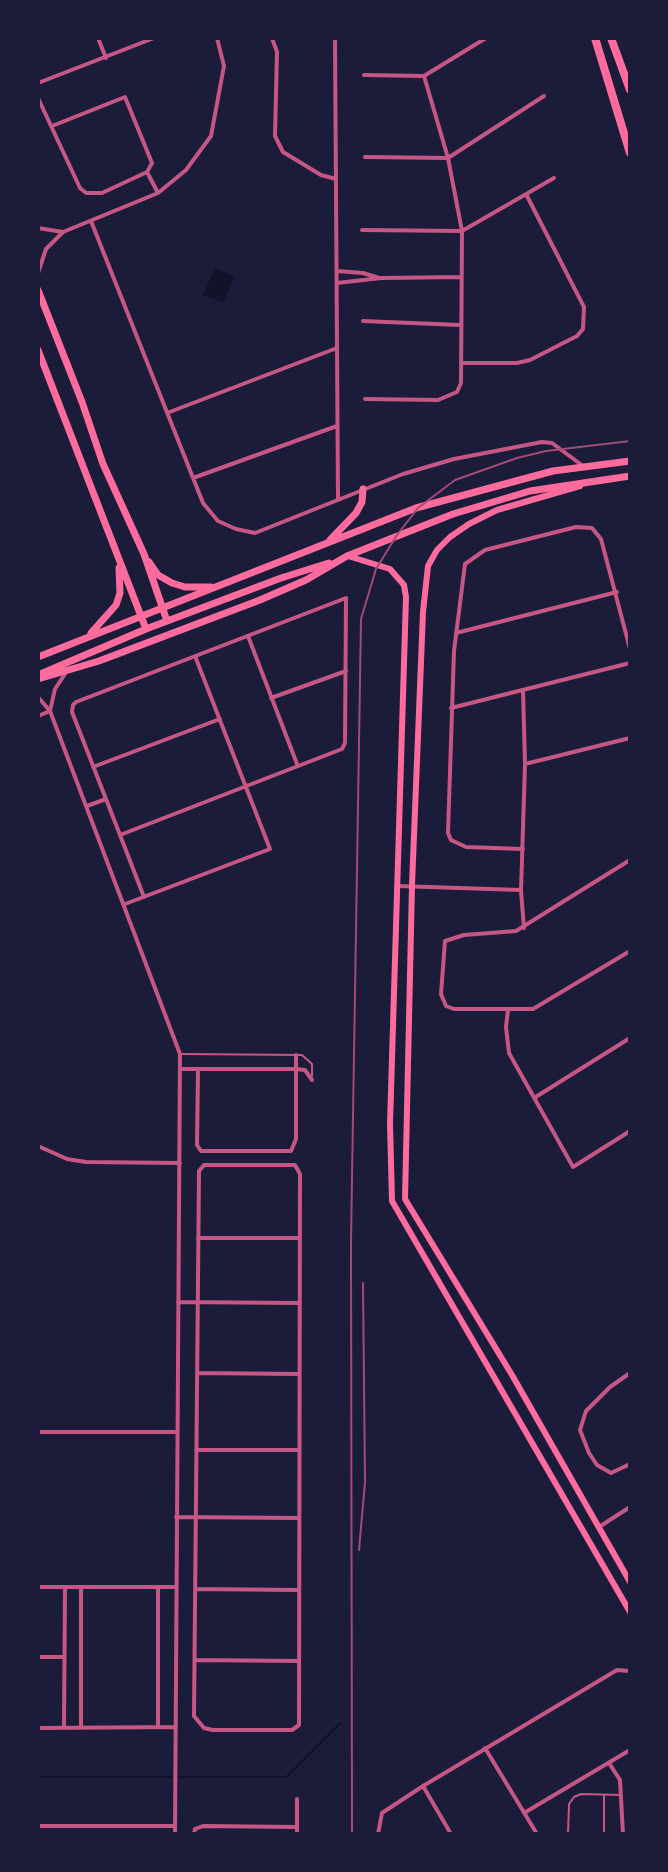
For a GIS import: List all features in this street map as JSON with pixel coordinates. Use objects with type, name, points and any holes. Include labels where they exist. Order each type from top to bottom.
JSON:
[{"type":"highway","points":[[595,38],[630,153]]},
{"type":"highway","points":[[611,38],[630,90]]},
{"type":"main road","points":[[38,290],[103,464],[144,554],[167,621]]},
{"type":"main road","points":[[38,350],[146,629]]},
{"type":"main road","points":[[38,657],[445,499],[583,466],[630,461]]},
{"type":"main road","points":[[38,677],[146,629],[494,500],[564,484],[630,476]]},
{"type":"main road","points":[[595,480],[497,510],[469,524],[437,550],[428,566],[423,612],[412,885],[405,1199],[512,1375],[630,1582]]},
{"type":"main road","points":[[329,542],[356,513],[362,502],[363,489]]},
{"type":"main road","points":[[144,554],[158,575],[172,583],[201,588],[227,585]]},
{"type":"main road","points":[[347,556],[390,569],[404,585],[406,597],[390,1124],[392,1201],[630,1612]]},
{"type":"main road","points":[[38,677],[67,671],[260,600],[306,580],[335,561]]},
{"type":"main road","points":[[87,637],[116,605],[120,593],[119,563]]},
{"type":"street","points":[[98,38],[106,58]]},
{"type":"street","points":[[38,83],[154,38]]},
{"type":"street","points":[[38,273],[46,249],[63,232],[158,193],[186,170],[211,136],[224,66],[217,38]]},
{"type":"street","points":[[272,38],[277,52],[275,136],[283,152],[321,175],[336,179]]},
{"type":"street","points":[[335,38],[338,499]]},
{"type":"street","points":[[364,75],[424,76],[486,38]]},
{"type":"street","points":[[365,399],[438,400],[457,392],[461,383],[462,231],[448,158],[424,76]]},
{"type":"street","points":[[365,157],[448,158],[544,96]]},
{"type":"street","points":[[38,98],[80,188],[86,193],[102,193],[147,172],[152,163],[125,97],[52,126]]},
{"type":"street","points":[[147,172],[158,193]]},
{"type":"street","points":[[362,230],[462,231],[554,178]]},
{"type":"street","points":[[461,363],[517,363],[530,360],[577,336],[583,329],[584,307],[527,196]]},
{"type":"street","points":[[91,221],[203,503],[218,521],[255,533],[363,489],[454,459],[542,442],[552,443],[583,466]]},
{"type":"street","points":[[38,228],[63,232]]},
{"type":"street","points":[[337,271],[381,278]]},
{"type":"street","points":[[337,283],[381,278],[461,277]]},
{"type":"street","points":[[363,321],[460,325]]},
{"type":"street","points":[[167,413],[337,348]]},
{"type":"street","points":[[193,478],[338,426]]},
{"type":"street","points":[[523,849],[466,847],[451,840],[448,833],[451,708],[465,564],[485,550],[584,525],[598,533],[617,592],[630,649]]},
{"type":"street","points":[[456,633],[617,592]]},
{"type":"street","points":[[120,835],[342,749],[345,743],[346,598],[76,702],[72,712],[144,897]]},
{"type":"street","points":[[248,636],[297,765]]},
{"type":"street","points":[[125,904],[270,849],[195,656]]},
{"type":"street","points":[[451,708],[630,663]]},
{"type":"street","points":[[50,711],[55,689],[67,671]]},
{"type":"street","points":[[271,698],[346,671]]},
{"type":"street","points":[[523,690],[525,764],[521,891],[524,928]]},
{"type":"street","points":[[38,697],[50,711],[180,1054],[175,1834]]},
{"type":"street","points":[[38,716],[50,711]]},
{"type":"street","points":[[93,767],[220,719]]},
{"type":"street","points":[[525,764],[630,738]]},
{"type":"street","points":[[87,806],[106,799]]},
{"type":"street","points":[[630,860],[524,928],[508,934],[456,936],[443,945],[441,994],[446,1006],[454,1009],[540,1007],[630,951]]},
{"type":"street","points":[[398,886],[521,891]]},
{"type":"street","points":[[508,1009],[506,1027],[509,1053],[573,1167],[630,1131]]},
{"type":"street","points":[[534,1098],[630,1038]]},
{"type":"street","points":[[198,1069],[197,1145],[201,1151],[291,1151],[296,1139],[296,1055]]},
{"type":"street","points":[[181,1069],[296,1069],[305,1070],[312,1080]]},
{"type":"street","points":[[38,1146],[67,1159],[86,1162],[180,1163]]},
{"type":"street","points":[[204,1165],[295,1165],[300,1174],[301,1238],[299,1661],[298,1727],[292,1730],[213,1730],[204,1728],[194,1716],[198,1238],[199,1171],[204,1165]]},
{"type":"street","points":[[198,1238],[301,1238]]},
{"type":"street","points":[[178,1302],[300,1303]]},
{"type":"street","points":[[197,1373],[299,1374]]},
{"type":"street","points":[[630,1373],[610,1387],[586,1411],[580,1430],[597,1465],[611,1473],[630,1464]]},
{"type":"street","points":[[38,1432],[176,1432]]},
{"type":"street","points":[[196,1450],[299,1450]]},
{"type":"street","points":[[599,1527],[630,1507]]},
{"type":"street","points":[[176,1517],[299,1518]]},
{"type":"street","points":[[38,1587],[176,1587]]},
{"type":"street","points":[[64,1727],[65,1587]]},
{"type":"street","points":[[81,1587],[81,1727]]},
{"type":"street","points":[[158,1587],[158,1727]]},
{"type":"street","points":[[195,1589],[298,1590]]},
{"type":"street","points":[[38,1657],[65,1657]]},
{"type":"street","points":[[195,1660],[299,1661]]},
{"type":"street","points":[[378,1834],[382,1813],[423,1786],[617,1670],[630,1671]]},
{"type":"street","points":[[38,1728],[176,1727]]},
{"type":"street","points":[[485,1748],[537,1834]]},
{"type":"street","points":[[524,1813],[630,1750]]},
{"type":"street","points":[[609,1763],[620,1780],[623,1834]]},
{"type":"street","points":[[423,1786],[451,1834]]},
{"type":"street","points":[[297,1799],[297,1834]]},
{"type":"street","points":[[38,1826],[175,1826]]},
{"type":"street","points":[[194,1834],[195,1829],[203,1826],[297,1827]]},
{"type":"lane","points":[[180,1054],[296,1055],[305,1057],[312,1064],[312,1080]]},
{"type":"lane","points":[[568,1834],[569,1804],[574,1797],[581,1794],[622,1795]]},
{"type":"lane","points":[[604,1795],[604,1834]]},
{"type":"shaded area","points":[[215,268],[235,276],[223,303],[203,295]]},
{"type":"waterway","points":[[38,1777],[286,1777],[340,1723]]},
{"type":"tram line","points":[[352,1834],[351,1241],[361,619],[376,569],[397,535],[418,508],[455,480],[546,451],[630,441]]},
{"type":"tram line","points":[[359,1550],[365,1482],[363,1283]]}]
